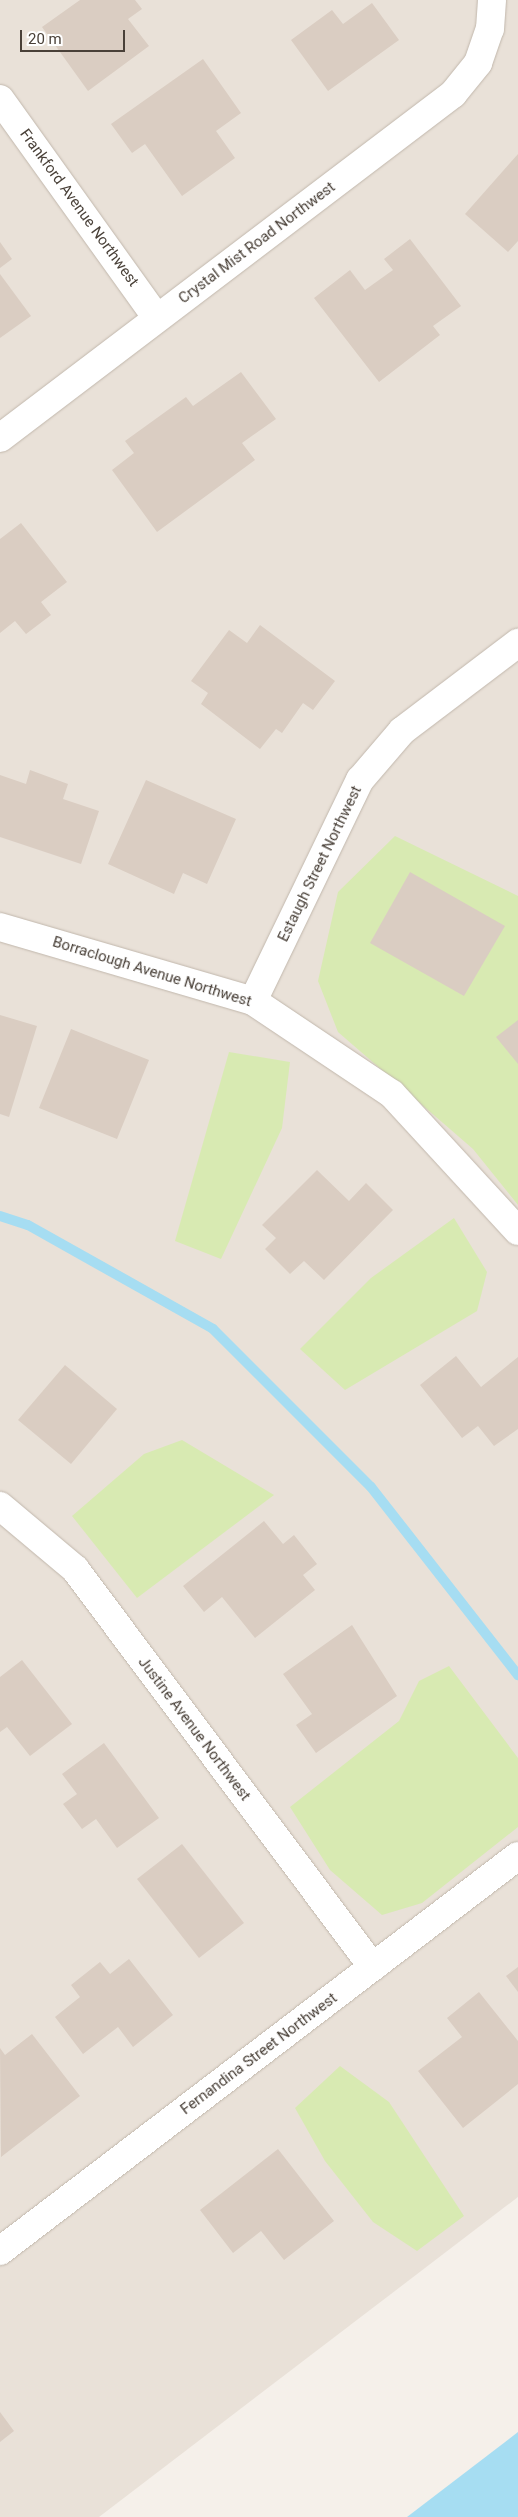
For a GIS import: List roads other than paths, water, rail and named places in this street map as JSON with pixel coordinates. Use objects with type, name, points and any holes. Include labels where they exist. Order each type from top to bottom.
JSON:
[{"type":"street","name":"Crystal Mist Road Northwest","points":[[0,438],[453,94],[478,63],[490,29],[492,0]]},
{"type":"street","name":"Frankford Avenue Northwest","points":[[0,99],[157,318]]},
{"type":"street","name":"Estaugh Street Northwest","points":[[253,1001],[360,780],[402,731],[518,643]]},
{"type":"street","name":"Borraclough Avenue Northwest","points":[[0,928],[253,1001],[392,1094],[518,1231]]},
{"type":"street","name":"Justine Avenue Northwest","points":[[0,1506],[75,1569],[373,1967]]},
{"type":"street","name":"Fernandina Street Northwest","points":[[0,2251],[518,1856]]},
{"type":"water","points":[[518,2432],[518,2517],[407,2517]]},
{"type":"waterway","points":[[0,1216],[28,1225],[213,1329],[371,1487],[518,1675]]}]
